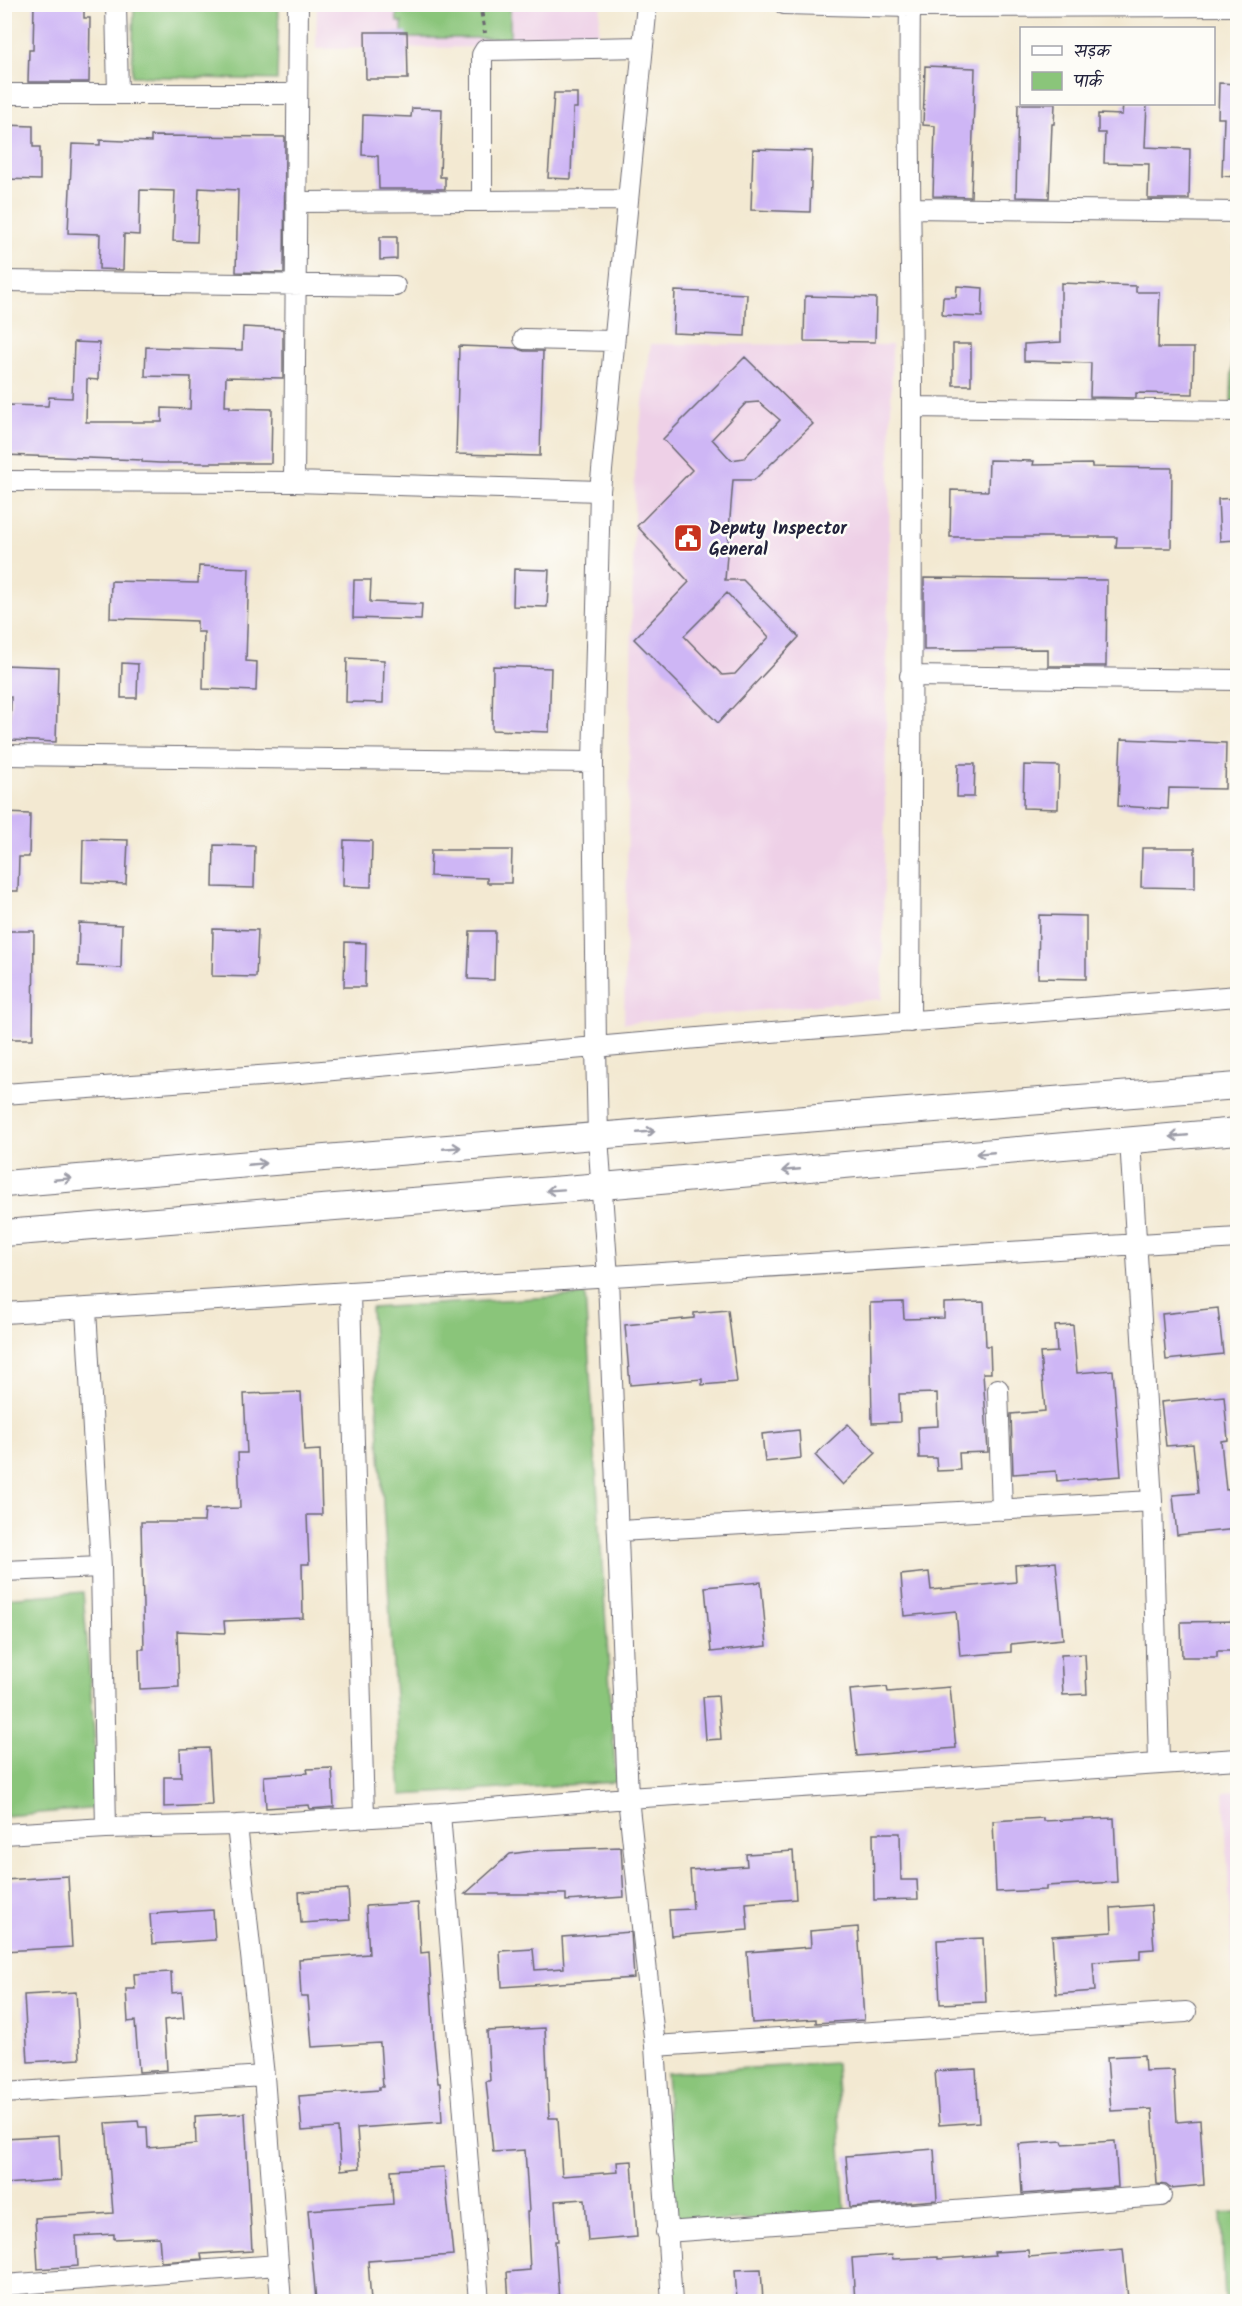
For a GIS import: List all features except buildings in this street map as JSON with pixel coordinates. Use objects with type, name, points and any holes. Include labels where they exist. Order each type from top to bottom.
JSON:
[{"type":"main road","points":[[4,1184],[598,1137],[831,1116],[1238,1086]]},
{"type":"main road","points":[[4,1233],[602,1186],[1238,1131]]},
{"type":"street","points":[[116,4],[118,94]]},
{"type":"street","points":[[294,482],[298,4]]},
{"type":"street","points":[[647,4],[600,491],[593,762],[596,1047],[598,1137],[608,1277],[619,1531],[628,1798],[655,2046],[672,2301]]},
{"type":"street","points":[[784,4],[1238,6]]},
{"type":"street","points":[[910,6],[908,126],[911,208],[912,407],[910,1022]]},
{"type":"street","points":[[482,201],[482,54],[485,50],[643,47]]},
{"type":"street","points":[[4,94],[297,94]]},
{"type":"street","points":[[296,201],[628,200]]},
{"type":"street","points":[[911,208],[1238,212]]},
{"type":"street","points":[[4,281],[395,286]]},
{"type":"street","points":[[524,339],[614,341]]},
{"type":"street","points":[[912,407],[1238,411]]},
{"type":"street","points":[[4,481],[294,482],[600,491]]},
{"type":"street","points":[[910,676],[1238,680]]},
{"type":"street","points":[[4,755],[593,762]]},
{"type":"street","points":[[4,1094],[288,1074],[1238,996]]},
{"type":"street","points":[[1130,1140],[1152,1501],[1159,1762]]},
{"type":"street","points":[[4,1313],[86,1310],[1238,1238]]},
{"type":"street","points":[[350,1293],[364,1818]]},
{"type":"street","points":[[86,1310],[101,1567],[106,1828]]},
{"type":"street","points":[[998,1389],[1002,1510]]},
{"type":"street","points":[[619,1531],[1152,1501]]},
{"type":"street","points":[[4,1571],[101,1567]]},
{"type":"street","points":[[4,1834],[364,1818],[1159,1762],[1238,1759]]},
{"type":"street","points":[[440,1813],[479,2301]]},
{"type":"street","points":[[237,1825],[264,2076],[281,2301]]},
{"type":"street","points":[[655,2046],[1186,2012]]},
{"type":"street","points":[[4,2093],[264,2076]]},
{"type":"street","points":[[666,2232],[1161,2196]]},
{"type":"street","points":[[4,2285],[278,2265]]},
{"type":"path","points":[[480,4],[485,50]]},
{"type":"shaded area","points":[[317,5],[601,5],[597,46],[316,49]]},
{"type":"shaded area","points":[[651,344],[892,345],[882,999],[624,1023],[635,463]]},
{"type":"shaded area","points":[[1224,1792],[1238,1792],[1237,2059]]},
{"type":"green space","points":[[134,5],[279,5],[277,80],[132,76]]},
{"type":"green space","points":[[396,5],[510,5],[510,38],[402,38],[402,22],[397,22]]},
{"type":"green space","points":[[1235,246],[1237,246],[1238,406],[1231,406]]},
{"type":"green space","points":[[585,1295],[616,1782],[401,1795],[371,1308]]},
{"type":"green space","points":[[83,1592],[100,1808],[5,1816],[5,1598]]},
{"type":"green space","points":[[836,2063],[845,2214],[675,2224],[666,2073]]},
{"type":"green space","points":[[1237,2212],[1237,2301],[1225,2301],[1221,2213]]},
{"type":"place","name":"Deputy Inspector General","points":[[688,538]]}]
